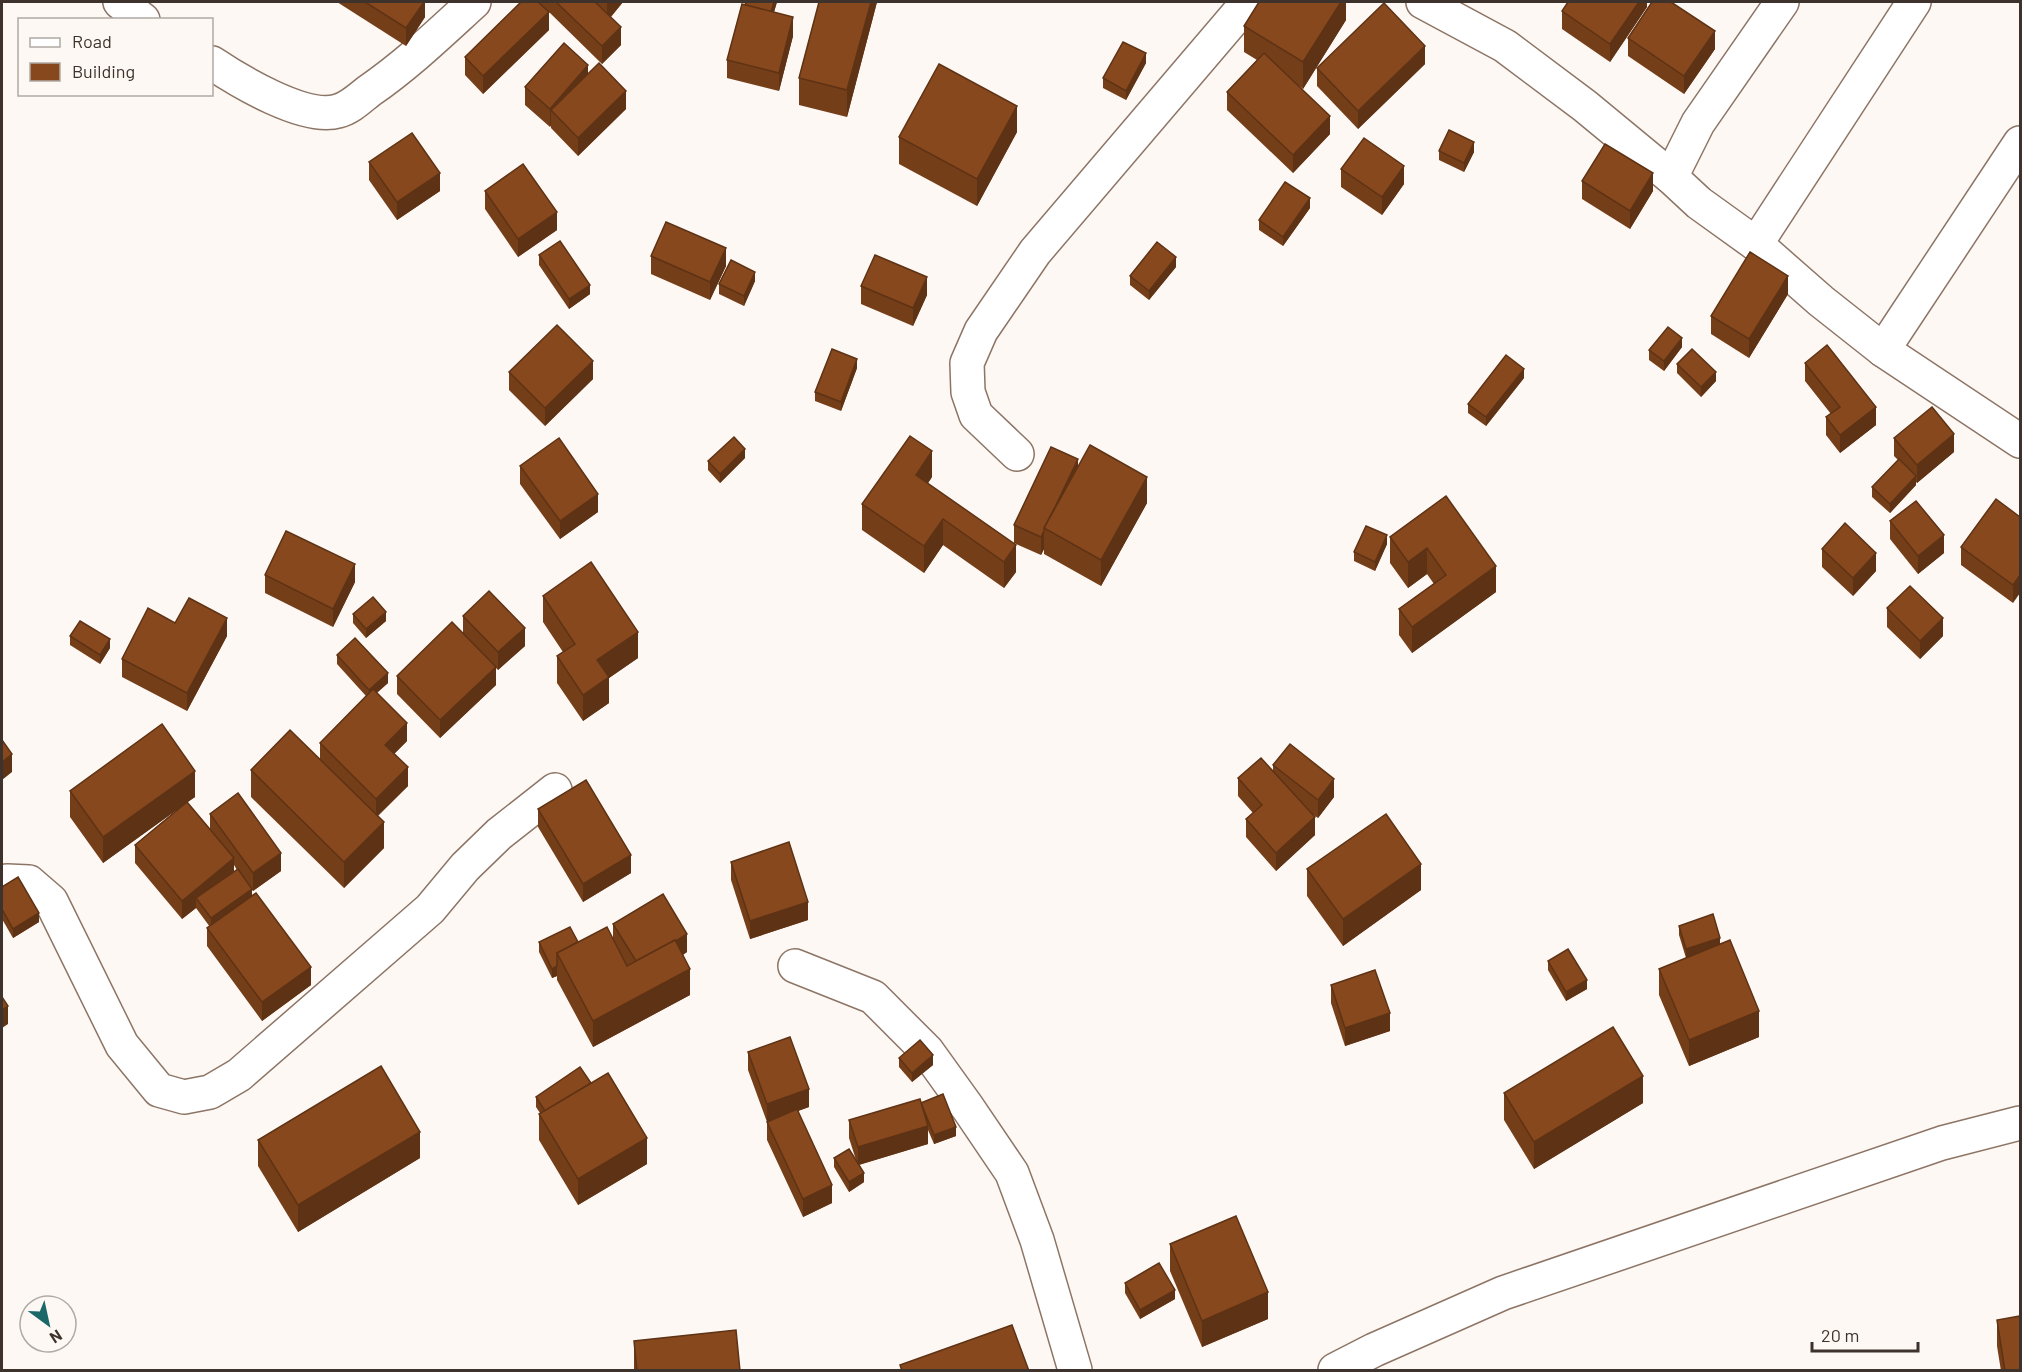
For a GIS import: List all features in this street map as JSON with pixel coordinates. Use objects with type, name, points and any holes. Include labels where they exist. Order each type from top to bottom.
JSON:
[{"type":"street","points":[[120,2],[140,18]]},
{"type":"street","points":[[213,64],[264,94],[299,108],[326,112],[339,111],[403,67],[474,2]]},
{"type":"street","points":[[1017,454],[976,415],[968,392],[967,363],[981,332],[1035,252],[1248,2]]},
{"type":"street","points":[[1423,2],[1505,46],[1585,106],[1699,203],[1756,244],[1821,301],[1883,350],[2020,441]]},
{"type":"street","points":[[1671,177],[1698,123],[1782,2]]},
{"type":"street","points":[[1756,244],[1914,2]]},
{"type":"street","points":[[1883,350],[2020,143]]},
{"type":"street","points":[[2,883],[29,882],[51,901],[122,1045],[159,1090],[184,1097],[210,1092],[239,1075],[430,909],[465,867],[490,842],[555,790]]},
{"type":"street","points":[[795,966],[873,997],[927,1051],[968,1108],[1012,1173],[1037,1240],[1074,1371]]},
{"type":"street","points":[[1335,1371],[1381,1360],[1503,1293],[1931,1146],[2020,1123]]},
{"type":"building","points":[[365,2],[424,2],[406,28]]},
{"type":"building","points":[[521,2],[538,2],[549,12],[483,76],[465,57]]},
{"type":"building","points":[[556,2],[595,2],[621,27],[602,46]]},
{"type":"building","points":[[746,2],[774,2],[771,12],[745,5]]},
{"type":"building","points":[[819,2],[871,2],[847,90],[799,78]]},
{"type":"building","points":[[1259,2],[1341,2],[1303,62],[1244,26]]},
{"type":"building","points":[[1568,2],[1639,2],[1610,44],[1562,11]]},
{"type":"building","points":[[1652,2],[1671,2],[1715,31],[1684,76],[1628,38]]},
{"type":"building","points":[[1384,3],[1425,46],[1358,111],[1317,68]]},
{"type":"building","points":[[742,4],[793,17],[779,73],[727,60]]},
{"type":"building","points":[[1123,42],[1146,53],[1126,91],[1103,78]]},
{"type":"building","points":[[564,43],[588,65],[550,109],[525,87]]},
{"type":"building","points":[[1264,53],[1330,116],[1293,155],[1227,92]]},
{"type":"building","points":[[599,63],[626,91],[578,138],[551,110]]},
{"type":"building","points":[[939,64],[1017,106],[977,179],[899,137]]},
{"type":"building","points":[[1449,130],[1474,142],[1464,163],[1439,151]]},
{"type":"building","points":[[412,133],[440,173],[397,202],[369,162]]},
{"type":"building","points":[[1364,138],[1404,166],[1382,197],[1341,169]]},
{"type":"building","points":[[1605,144],[1653,173],[1630,211],[1582,181]]},
{"type":"building","points":[[523,164],[557,212],[518,239],[485,191]]},
{"type":"building","points":[[1285,182],[1310,198],[1283,237],[1259,220]]},
{"type":"building","points":[[666,222],[726,248],[710,282],[651,256]]},
{"type":"building","points":[[560,241],[590,285],[569,299],[539,255]]},
{"type":"building","points":[[1157,242],[1176,257],[1149,291],[1130,276]]},
{"type":"building","points":[[1750,252],[1788,276],[1749,339],[1711,316]]},
{"type":"building","points":[[875,255],[927,277],[913,308],[861,286]]},
{"type":"building","points":[[731,260],[755,272],[744,296],[719,284]]},
{"type":"building","points":[[557,325],[593,361],[545,408],[509,372]]},
{"type":"building","points":[[1668,327],[1682,338],[1664,361],[1649,350]]},
{"type":"building","points":[[1827,345],[1876,407],[1840,435],[1826,417],[1840,407],[1805,363]]},
{"type":"building","points":[[832,349],[857,359],[841,402],[815,392]]},
{"type":"building","points":[[1692,349],[1716,372],[1701,387],[1677,364]]},
{"type":"building","points":[[1506,355],[1524,369],[1486,417],[1468,404]]},
{"type":"building","points":[[1932,407],[1954,434],[1917,465],[1894,438]]},
{"type":"building","points":[[910,436],[932,451],[916,475],[1016,545],[1004,562],[943,519],[924,546],[862,504]]},
{"type":"building","points":[[734,437],[745,449],[720,474],[708,461]]},
{"type":"building","points":[[559,438],[598,494],[560,521],[520,466]]},
{"type":"building","points":[[1090,445],[1147,477],[1101,560],[1044,528]]},
{"type":"building","points":[[1051,447],[1078,459],[1041,537],[1014,525]]},
{"type":"building","points":[[1899,459],[1916,476],[1890,504],[1872,487]]},
{"type":"building","points":[[1446,496],[1496,566],[1412,627],[1399,609],[1446,575],[1427,548],[1408,562],[1390,537]]},
{"type":"building","points":[[1996,499],[2020,517],[2020,575],[2013,585],[1961,547]]},
{"type":"building","points":[[1916,501],[1944,535],[1918,556],[1890,521]]},
{"type":"building","points":[[1845,523],[1876,553],[1853,578],[1822,549]]},
{"type":"building","points":[[1366,526],[1387,535],[1375,562],[1354,552]]},
{"type":"building","points":[[286,531],[355,564],[333,609],[265,575]]},
{"type":"building","points":[[591,562],[638,632],[597,660],[609,677],[583,695],[557,656],[575,644],[543,596]]},
{"type":"building","points":[[1910,586],[1943,618],[1920,641],[1887,608]]},
{"type":"building","points":[[489,591],[525,628],[498,652],[463,616]]},
{"type":"building","points":[[373,597],[386,612],[366,629],[353,614]]},
{"type":"building","points":[[189,598],[227,618],[187,693],[122,659],[148,608],[175,623]]},
{"type":"building","points":[[80,621],[110,639],[100,655],[70,636]]},
{"type":"building","points":[[452,622],[496,667],[440,720],[397,676]]},
{"type":"building","points":[[355,638],[388,673],[369,690],[337,655]]},
{"type":"building","points":[[373,689],[407,723],[385,745],[408,767],[376,799],[320,743]]},
{"type":"building","points":[[162,724],[195,771],[103,837],[70,791]]},
{"type":"building","points":[[290,730],[384,822],[344,862],[251,770]]},
{"type":"building","points":[[2,740],[12,754],[2,762]]},
{"type":"building","points":[[1290,744],[1334,779],[1318,800],[1273,765]]},
{"type":"building","points":[[1261,758],[1315,817],[1276,853],[1246,819],[1262,805],[1238,778]]},
{"type":"building","points":[[586,780],[631,855],[583,884],[538,809]]},
{"type":"building","points":[[238,793],[281,853],[253,873],[210,814]]},
{"type":"building","points":[[187,802],[234,858],[182,901],[135,845]]},
{"type":"building","points":[[1386,814],[1421,864],[1343,919],[1307,869]]},
{"type":"building","points":[[789,842],[808,902],[750,921],[731,862]]},
{"type":"building","points":[[238,869],[252,889],[211,918],[196,898]]},
{"type":"building","points":[[18,877],[39,913],[13,929],[2,909],[2,887]]},
{"type":"building","points":[[256,893],[311,967],[262,1002],[207,928]]},
{"type":"building","points":[[663,894],[687,934],[636,961],[613,924]]},
{"type":"building","points":[[1713,914],[1720,938],[1686,949],[1679,926]]},
{"type":"building","points":[[570,927],[578,942],[557,953],[557,966],[552,969],[539,942]]},
{"type":"building","points":[[607,927],[627,966],[675,940],[690,969],[593,1021],[557,953]]},
{"type":"building","points":[[1730,940],[1759,1011],[1689,1040],[1659,969]]},
{"type":"building","points":[[1568,949],[1587,980],[1566,992],[1548,961]]},
{"type":"building","points":[[1375,970],[1390,1013],[1345,1028],[1331,985]]},
{"type":"building","points":[[2,997],[8,1006],[2,1010]]},
{"type":"building","points":[[1613,1027],[1643,1076],[1534,1142],[1504,1093]]},
{"type":"building","points":[[790,1037],[809,1089],[767,1104],[748,1052]]},
{"type":"building","points":[[920,1040],[933,1055],[912,1073],[899,1058]]},
{"type":"building","points":[[381,1066],[420,1132],[298,1205],[258,1140]]},
{"type":"building","points":[[580,1067],[591,1083],[545,1111],[536,1097]]},
{"type":"building","points":[[608,1073],[647,1138],[578,1179],[539,1114]]},
{"type":"building","points":[[943,1094],[956,1127],[934,1135],[921,1103]]},
{"type":"building","points":[[920,1099],[928,1126],[858,1147],[849,1120]]},
{"type":"building","points":[[797,1109],[832,1185],[803,1199],[767,1122]]},
{"type":"building","points":[[849,1149],[864,1173],[849,1182],[834,1158]]},
{"type":"building","points":[[1236,1216],[1268,1292],[1202,1321],[1170,1244]]},
{"type":"building","points":[[1159,1263],[1175,1290],[1140,1310],[1125,1283]]},
{"type":"building","points":[[2020,1316],[2020,1371],[2005,1371],[1997,1320]]},
{"type":"building","points":[[1012,1325],[1029,1371],[902,1371],[900,1365]]},
{"type":"building","points":[[736,1330],[740,1371],[637,1371],[634,1341]]}]
